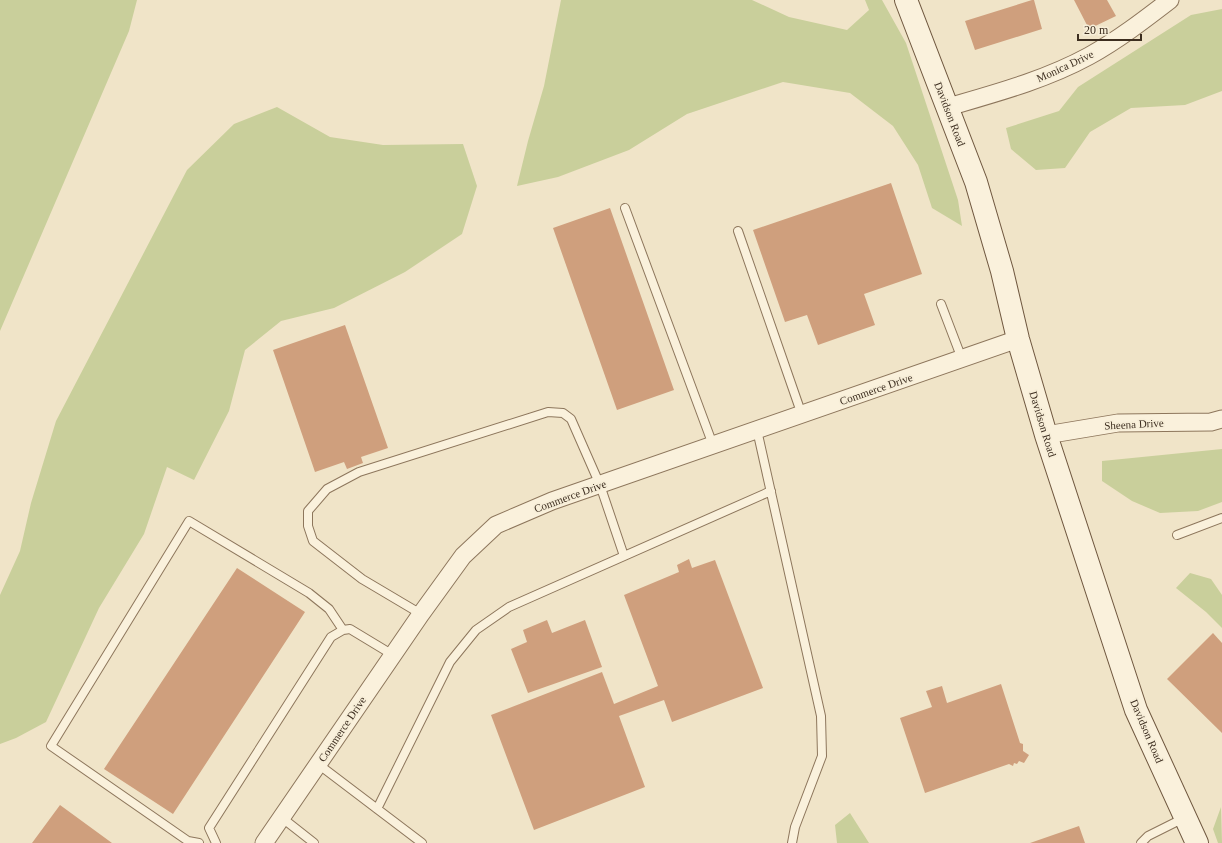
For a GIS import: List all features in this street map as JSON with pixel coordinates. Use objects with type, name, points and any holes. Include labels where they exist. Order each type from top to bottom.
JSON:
[{"type":"street","name":"Davidson Road","points":[[906,0],[976,182],[1002,271],[1018,339],[1046,435],[1136,710],[1184,818],[1197,843]]},
{"type":"street","name":"Monica Drive","points":[[948,106],[1025,84],[1088,56],[1132,30],[1170,0]]},
{"type":"street","name":"Commerce Drive","points":[[264,843],[421,614],[463,556],[496,525],[552,501],[1018,339]]},
{"type":"street","name":"Sheena Drive","points":[[1046,435],[1118,423],[1211,422],[1222,419]]},
{"type":"lane","points":[[625,208],[713,445]]},
{"type":"lane","points":[[738,231],[802,414]]},
{"type":"lane","points":[[941,304],[962,359]]},
{"type":"lane","points":[[421,614],[362,579],[314,541],[308,526],[308,511],[328,490],[359,472],[548,412],[563,413],[571,419],[600,485],[624,556]]},
{"type":"lane","points":[[757,430],[822,716],[822,756],[795,827],[792,843]]},
{"type":"lane","points":[[377,809],[450,662],[476,630],[509,608],[771,491]]},
{"type":"lane","points":[[1177,535],[1222,518]]},
{"type":"lane","points":[[199,843],[188,842],[51,746],[189,521],[309,593],[329,609],[343,630]]},
{"type":"lane","points":[[216,843],[209,828],[331,637],[343,630],[350,629],[393,655]]},
{"type":"lane","points":[[318,764],[422,843]]},
{"type":"lane","points":[[281,817],[314,843]]},
{"type":"lane","points":[[1141,843],[1148,836],[1184,818]]},
{"type":"green space","points":[[0,0],[137,0],[129,31],[0,331]]},
{"type":"green space","points":[[561,0],[752,0],[789,17],[847,30],[869,10],[865,0],[882,0],[906,43],[958,200],[962,226],[932,208],[918,165],[893,126],[850,93],[783,82],[687,114],[629,150],[558,177],[517,186],[544,86]]},
{"type":"green space","points":[[1222,9],[1222,91],[1185,105],[1131,108],[1090,132],[1065,168],[1036,170],[1011,149],[1006,128],[1059,111],[1078,87],[1191,15]]},
{"type":"green space","points":[[277,107],[330,137],[383,145],[463,144],[477,186],[462,234],[405,272],[334,308],[281,321],[245,350],[229,411],[194,480],[167,467],[144,534],[99,608],[46,722],[16,738],[0,744],[0,595],[20,551],[31,503],[56,421],[187,170],[234,124]]},
{"type":"green space","points":[[1222,449],[1222,502],[1198,511],[1160,513],[1132,501],[1102,481],[1102,461]]},
{"type":"green space","points":[[1190,573],[1211,579],[1222,595],[1222,628],[1206,612],[1176,588]]},
{"type":"green space","points":[[1221,807],[1222,843],[1218,843],[1213,829]]},
{"type":"green space","points":[[850,813],[869,843],[837,843],[835,825]]},
{"type":"building","points":[[1034,0],[1042,29],[975,50],[965,21]]},
{"type":"building","points":[[1074,0],[1107,0],[1116,16],[1089,29]]},
{"type":"building","points":[[891,183],[922,274],[864,294],[875,325],[818,345],[807,315],[785,322],[753,230]]},
{"type":"building","points":[[610,208],[674,390],[617,410],[553,228]]},
{"type":"building","points":[[345,325],[388,448],[361,457],[363,463],[347,469],[344,462],[315,472],[273,350]]},
{"type":"building","points":[[689,559],[692,568],[715,560],[763,688],[672,722],[664,700],[619,716],[645,787],[534,830],[491,715],[602,672],[614,704],[658,686],[624,595],[679,572],[677,565]]},
{"type":"building","points":[[237,568],[305,612],[173,814],[104,769]]},
{"type":"building","points":[[547,620],[552,633],[585,620],[602,667],[528,693],[511,649],[527,642],[523,630]]},
{"type":"building","points":[[1213,633],[1222,643],[1222,733],[1167,679]]},
{"type":"building","points":[[1001,684],[1020,743],[1023,744],[1023,751],[1029,755],[1024,763],[1019,761],[1017,764],[1014,763],[1013,766],[1009,764],[925,793],[900,718],[932,707],[926,691],[942,686],[947,703]]},
{"type":"building","points":[[60,805],[112,843],[32,843]]},
{"type":"building","points":[[1079,826],[1085,843],[1030,843]]}]
